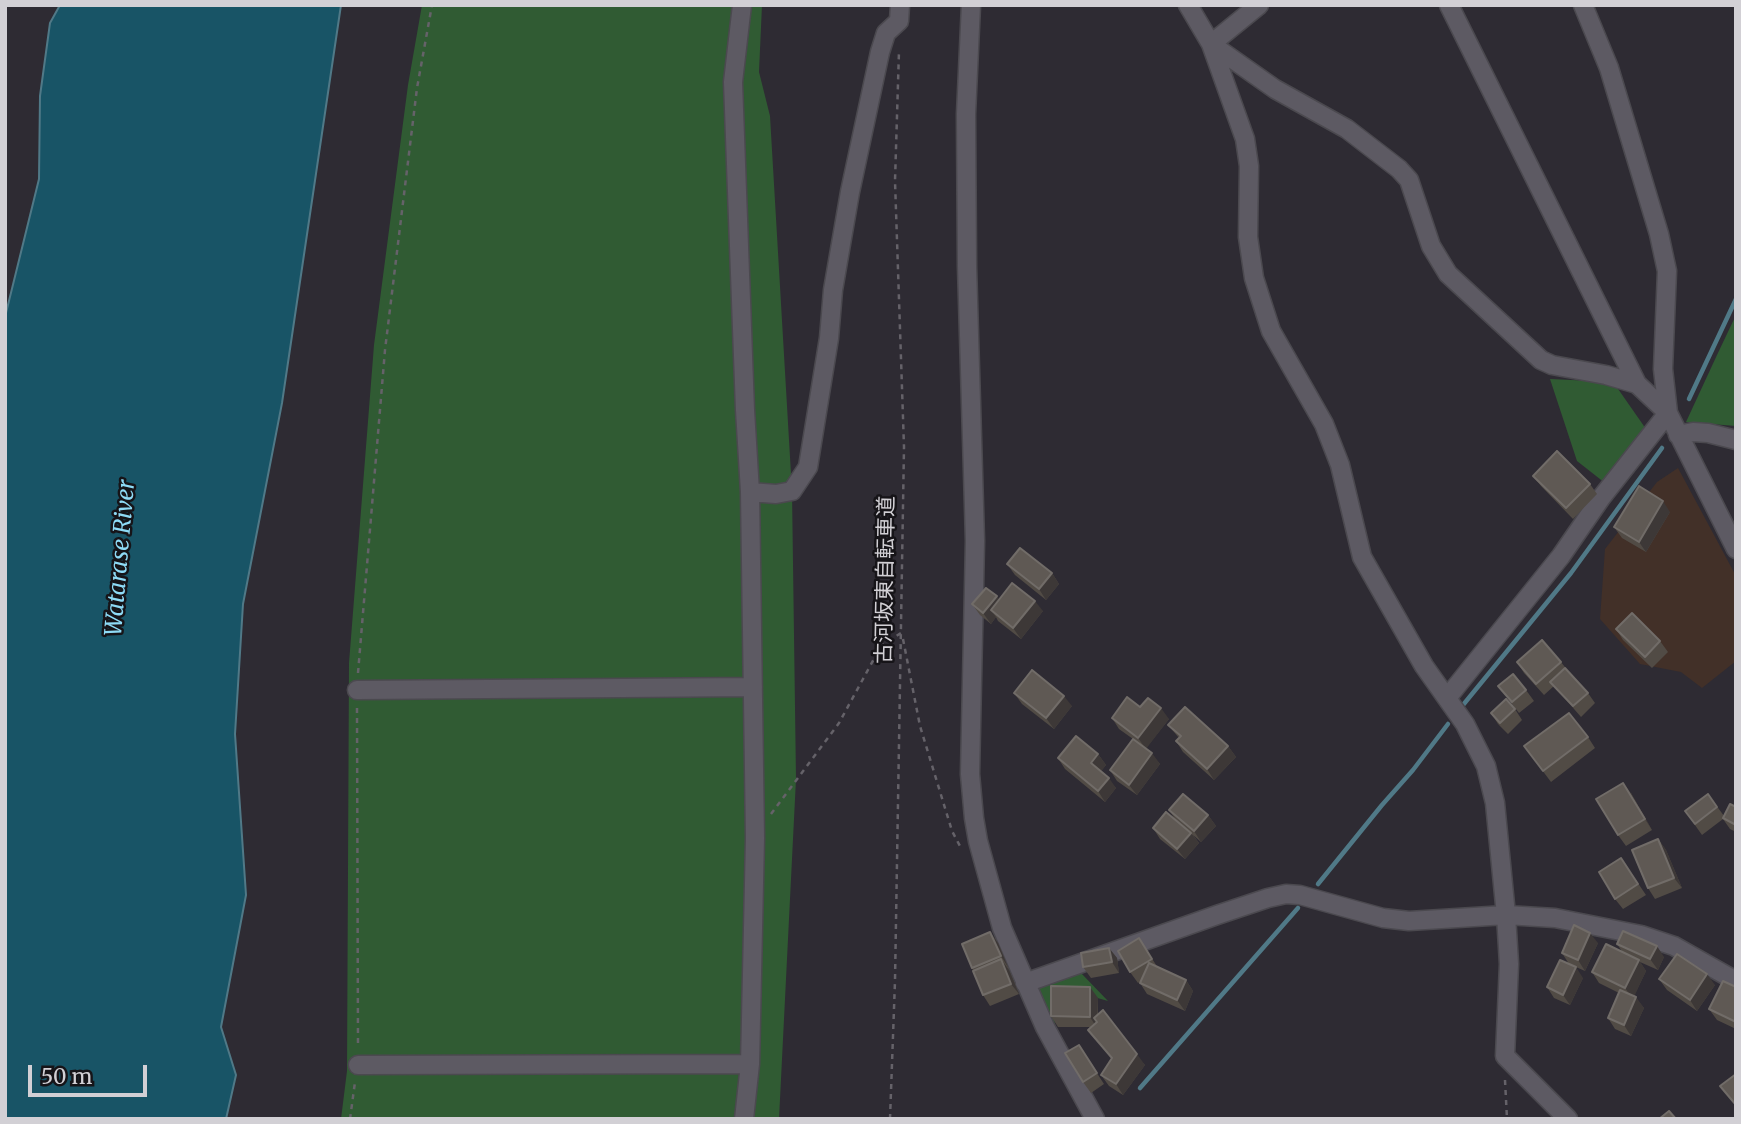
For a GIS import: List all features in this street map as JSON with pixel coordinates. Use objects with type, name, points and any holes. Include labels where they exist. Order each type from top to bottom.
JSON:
[{"type":"street","points":[[742,5],[733,82],[750,492],[755,838],[750,1064],[744,1119]]},
{"type":"street","points":[[750,492],[776,494],[792,491],[808,467],[829,338],[832,290],[850,192],[880,52],[886,33],[899,21],[900,5]]},
{"type":"street","points":[[971,5],[966,114],[967,266],[975,541],[970,774],[974,818],[1002,928],[1045,1027],[1095,1119]]},
{"type":"street","points":[[1188,5],[1211,44],[1245,139],[1248,166],[1248,237],[1254,278],[1271,331],[1324,424],[1340,465],[1362,557],[1424,666],[1465,724],[1486,766],[1495,803],[1506,915],[1509,964],[1505,1056],[1567,1119]]},
{"type":"street","points":[[1211,44],[1259,5]]},
{"type":"street","points":[[1449,5],[1637,384],[1668,414]]},
{"type":"street","points":[[1583,5],[1609,68],[1659,234],[1667,271],[1663,369],[1668,414],[1736,549]]},
{"type":"street","points":[[1211,44],[1275,89],[1347,129],[1399,169],[1409,180],[1431,246],[1448,274],[1541,360],[1552,365],[1606,374],[1637,384]]},
{"type":"street","points":[[1447,698],[1561,556],[1601,498],[1668,414]]},
{"type":"street","points":[[1678,435],[1708,433],[1736,440]]},
{"type":"street","points":[[357,690],[752,687]]},
{"type":"street","points":[[1025,983],[1217,915],[1286,894],[1300,895],[1383,918],[1409,921],[1506,915],[1555,918],[1641,935],[1674,946],[1736,981]]},
{"type":"street","points":[[358,1065],[750,1064]]},
{"type":"path","points":[[351,1119],[358,1065],[357,690],[385,349],[417,88],[432,5]]},
{"type":"path","name":"古河坂東自転車道","points":[[890,1119],[904,447],[895,181],[899,42]]},
{"type":"path","points":[[755,838],[839,723],[881,646],[901,632],[920,726],[952,831],[965,854]]},
{"type":"path","points":[[1505,1056],[1507,1119]]},
{"type":"shaded area","points":[[1678,468],[1736,576],[1736,661],[1702,688],[1681,672],[1640,664],[1600,619],[1605,549],[1657,482]]},
{"type":"green space","points":[[422,5],[762,5],[759,72],[770,116],[792,491],[796,779],[779,1119],[341,1119],[347,1071],[349,663],[374,345],[408,85]]},
{"type":"green space","points":[[1736,315],[1736,426],[1686,422],[1717,355]]},
{"type":"green space","points":[[1550,379],[1593,381],[1616,386],[1646,429],[1605,483],[1577,461]]},
{"type":"green space","points":[[1081,973],[1108,1001],[1087,995],[1057,993],[1054,1030],[1036,994],[1042,984]]},
{"type":"water","name":"Watarase River","points":[[60,5],[341,5],[282,403],[243,604],[235,734],[246,895],[221,1027],[236,1075],[226,1119],[5,1119],[5,317],[39,179],[40,96],[50,23]]},
{"type":"building","points":[[1557,451],[1590,484],[1566,508],[1533,476]]},
{"type":"building","points":[[1639,486],[1663,501],[1639,542],[1614,527]]},
{"type":"building","points":[[1020,548],[1052,573],[1039,589],[1007,564]]},
{"type":"building","points":[[1012,583],[1035,601],[1013,628],[991,610]]},
{"type":"building","points":[[986,588],[997,596],[983,613],[972,604]]},
{"type":"building","points":[[1632,613],[1660,641],[1645,657],[1616,629]]},
{"type":"building","points":[[1542,640],[1561,662],[1536,684],[1517,662]]},
{"type":"building","points":[[1565,668],[1588,693],[1573,706],[1550,682]]},
{"type":"building","points":[[1032,670],[1064,696],[1046,718],[1014,693]]},
{"type":"building","points":[[1513,674],[1526,690],[1512,702],[1498,686]]},
{"type":"building","points":[[1127,697],[1140,707],[1148,698],[1161,708],[1138,738],[1112,718]]},
{"type":"building","points":[[1506,699],[1515,709],[1500,723],[1491,713]]},
{"type":"building","points":[[1185,707],[1228,746],[1207,769],[1176,741],[1181,736],[1168,725]]},
{"type":"building","points":[[1569,713],[1588,737],[1543,771],[1524,746]]},
{"type":"building","points":[[1076,736],[1098,754],[1091,763],[1109,778],[1098,791],[1058,758]]},
{"type":"building","points":[[1133,739],[1152,753],[1129,785],[1110,770]]},
{"type":"building","points":[[1623,783],[1645,819],[1618,835],[1596,799]]},
{"type":"building","points":[[1183,794],[1208,815],[1194,831],[1169,810]]},
{"type":"building","points":[[1708,794],[1717,807],[1695,824],[1685,811]]},
{"type":"building","points":[[1730,804],[1736,807],[1736,825],[1723,818]]},
{"type":"building","points":[[1166,812],[1191,833],[1177,849],[1153,828]]},
{"type":"building","points":[[1658,839],[1674,878],[1648,888],[1632,850]]},
{"type":"building","points":[[1621,858],[1638,884],[1615,899],[1599,872]]},
{"type":"building","points":[[1574,925],[1590,933],[1578,960],[1562,953]]},
{"type":"building","points":[[1623,931],[1657,946],[1650,959],[1617,944]]},
{"type":"building","points":[[990,932],[1001,956],[972,968],[962,944]]},
{"type":"building","points":[[1139,938],[1152,959],[1130,972],[1118,951]]},
{"type":"building","points":[[1606,944],[1639,960],[1625,988],[1592,972]]},
{"type":"building","points":[[1109,948],[1112,962],[1083,967],[1081,953]]},
{"type":"building","points":[[1677,954],[1707,974],[1690,1000],[1659,979]]},
{"type":"building","points":[[1001,959],[1011,984],[983,995],[973,971]]},
{"type":"building","points":[[1560,960],[1576,967],[1563,995],[1547,987]]},
{"type":"building","points":[[1149,963],[1186,980],[1177,1000],[1140,983]]},
{"type":"building","points":[[1723,981],[1736,987],[1736,1022],[1709,1009]]},
{"type":"building","points":[[1051,986],[1090,987],[1090,1017],[1051,1016]]},
{"type":"building","points":[[1620,990],[1636,997],[1624,1025],[1608,1018]]},
{"type":"building","points":[[1103,1010],[1137,1054],[1116,1084],[1101,1075],[1112,1058],[1088,1030],[1097,1022],[1094,1018]]},
{"type":"building","points":[[1079,1045],[1097,1073],[1083,1082],[1065,1053]]},
{"type":"building","points":[[1736,1074],[1736,1105],[1720,1086]]},
{"type":"building","points":[[1669,1111],[1676,1119],[1659,1119]]},
{"type":"waterway","points":[[1689,399],[1736,299]]},
{"type":"waterway","points":[[1463,705],[1571,573],[1662,448]]},
{"type":"waterway","points":[[1318,884],[1448,724]]},
{"type":"waterway","points":[[1140,1088],[1298,908]]}]
